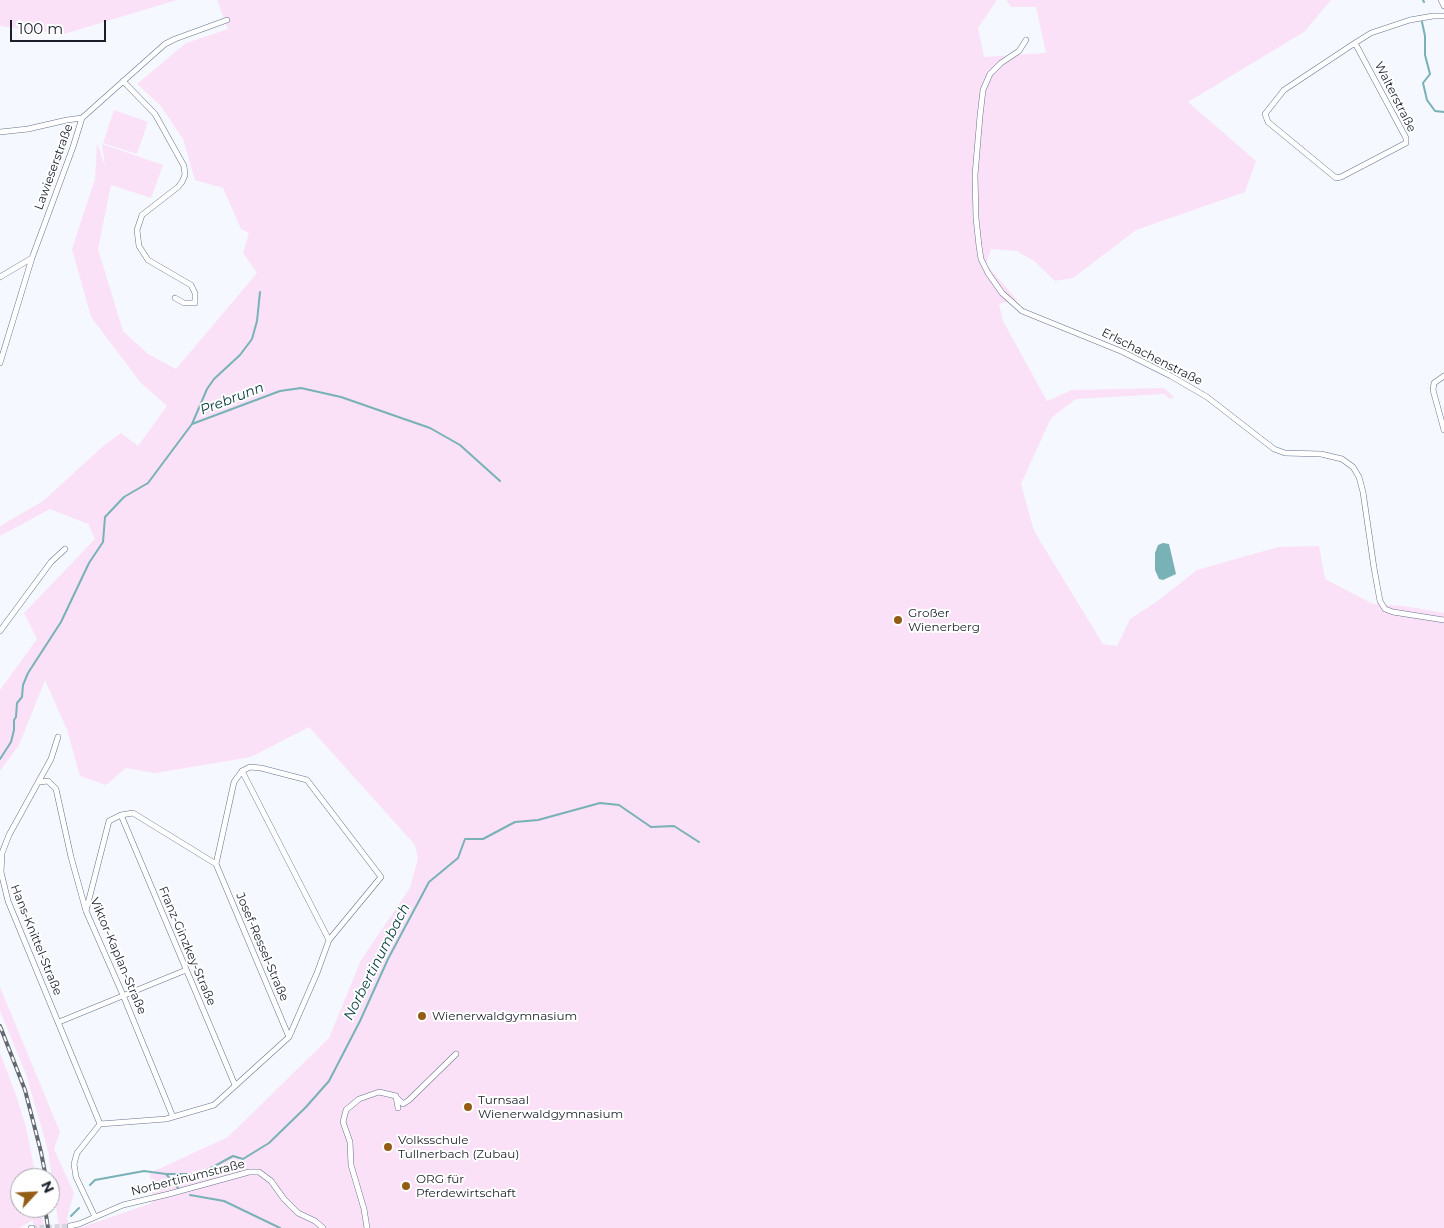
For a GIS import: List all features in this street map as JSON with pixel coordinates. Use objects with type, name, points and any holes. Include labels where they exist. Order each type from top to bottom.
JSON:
[{"type":"street","points":[[1441,0],[1444,6]]},
{"type":"street","name":"Walterstraße","points":[[1355,43],[1406,138],[1406,142],[1336,178],[1268,122],[1265,114],[1284,90],[1355,43],[1371,33],[1410,20],[1444,16]]},
{"type":"street","name":"Lawieserstraße","points":[[0,363],[32,258],[82,118],[165,44],[227,20]]},
{"type":"street","name":"Erlschachenstraße","points":[[1026,40],[1019,51],[1001,62],[990,74],[983,90],[980,116],[976,175],[976,218],[979,246],[988,273],[1002,293],[1022,311],[1123,352],[1171,376],[1207,397],[1274,449],[1285,453],[1321,454],[1342,459],[1353,467],[1359,477],[1363,492],[1380,601],[1385,609],[1393,612],[1444,620]]},
{"type":"street","points":[[123,81],[155,114],[184,166],[185,175],[182,182],[142,215],[136,230],[139,246],[148,260],[191,285],[195,293],[195,303],[184,303],[175,298]]},
{"type":"street","points":[[0,132],[28,129],[82,118]]},
{"type":"street","points":[[0,277],[32,258]]},
{"type":"street","points":[[1444,376],[1434,383],[1432,390],[1444,430]]},
{"type":"street","points":[[0,631],[51,562],[65,549]]},
{"type":"street","name":"Hans-Knittel-Straße","points":[[58,737],[51,759],[4,846],[0,872],[8,901],[100,1124]]},
{"type":"street","points":[[86,911],[109,821],[121,815],[133,813],[216,864],[234,782],[242,771],[250,767],[307,780],[381,876],[329,940],[289,1037],[214,1105],[173,1117],[100,1124],[77,1154],[74,1164],[76,1177],[95,1217]]},
{"type":"street","points":[[242,771],[329,940]]},
{"type":"street","name":"Viktor-Kaplan-Straße","points":[[39,782],[48,781],[56,789],[71,857],[86,911],[124,996],[173,1117]]},
{"type":"street","name":"Franz-Ginzkey-Straße","points":[[121,815],[235,1085]]},
{"type":"street","name":"Josef-Ressel-Straße","points":[[216,864],[289,1037]]},
{"type":"street","points":[[59,1022],[186,970]]},
{"type":"street","points":[[367,1228],[364,1209],[351,1165],[350,1142],[343,1122],[346,1110],[359,1099],[379,1092],[396,1096],[403,1104],[456,1054]]},
{"type":"street","points":[[396,1096],[398,1108]]},
{"type":"street","name":"Norbertinumstraße","points":[[70,1226],[123,1205],[249,1172],[260,1172],[271,1181],[284,1200],[298,1213],[315,1221],[323,1228]]},
{"type":"shaded area","points":[[0,0],[177,0],[64,34],[0,26]]},
{"type":"shaded area","points":[[217,0],[997,0],[978,28],[984,57],[1046,53],[1036,7],[1011,7],[1006,0],[1331,0],[1304,32],[1188,102],[1256,161],[1245,192],[1136,230],[1073,278],[1055,281],[1034,261],[1017,251],[991,249],[986,264],[1017,300],[999,304],[1003,321],[1047,401],[1072,390],[1164,388],[1174,397],[1170,399],[1164,394],[1076,399],[1051,418],[1021,484],[1034,531],[1103,644],[1117,646],[1130,619],[1156,602],[1197,570],[1278,547],[1319,546],[1325,579],[1373,604],[1404,606],[1444,613],[1444,1228],[79,1228],[152,1203],[150,1173],[228,1137],[329,1038],[361,960],[410,888],[418,858],[415,845],[309,727],[251,757],[155,773],[126,768],[106,785],[80,776],[67,730],[45,680],[19,745],[0,771],[0,690],[37,639],[24,613],[95,539],[88,524],[50,509],[0,536],[0,526],[43,501],[101,448],[121,433],[138,446],[167,406],[141,383],[91,317],[72,249],[95,179],[97,143],[105,166],[102,144],[163,165],[151,198],[111,185],[98,249],[123,331],[148,354],[176,369],[257,273],[243,253],[249,233],[241,229],[223,188],[195,180],[183,139],[160,105],[137,84],[186,43],[228,29]]},
{"type":"shaded area","points":[[114,110],[148,122],[137,154],[103,143]]},
{"type":"shaded area","points":[[0,987],[60,1132],[54,1149],[74,1193],[67,1218],[71,1228],[59,1228],[58,1218],[60,1218],[60,1168],[51,1168],[48,1150],[26,1074],[0,1011]]},
{"type":"shaded area","points":[[0,1053],[26,1127],[34,1168],[10,1168],[10,1218],[42,1218],[44,1228],[34,1228],[33,1220],[19,1228],[0,1228]]},
{"type":"water","points":[[1163,543],[1169,544],[1176,574],[1163,580],[1159,579],[1155,570],[1155,553],[1158,545]]},
{"type":"waterway","points":[[1422,22],[1425,36],[1425,55],[1430,74],[1423,83],[1427,100],[1435,111],[1444,112]]},
{"type":"waterway","points":[[192,424],[207,389],[214,379],[240,355],[252,339],[257,321],[260,292]]},
{"type":"waterway","name":"Prebrunn","points":[[0,759],[11,742],[17,703],[22,697],[23,685],[28,673],[61,622],[89,563],[103,542],[105,517],[124,497],[148,483],[192,424],[280,391],[301,388],[341,397],[430,428],[460,445],[500,481]]},
{"type":"waterway","name":"Norbertinumbach","points":[[90,1185],[95,1180],[144,1171],[166,1174],[200,1174],[233,1156],[243,1159],[269,1143],[306,1107],[329,1081],[360,1021],[388,959],[429,882],[458,858],[465,839],[483,839],[515,822],[538,820],[600,803],[619,805],[651,827],[674,826],[699,842]]},
{"type":"waterway","points":[[166,1174],[178,1188]]},
{"type":"waterway","points":[[190,1195],[224,1201],[280,1228]]},
{"type":"waterway","name":"Norbertinumbach","points":[[71,1216],[79,1208]]},
{"type":"tunnel","points":[[32,1228],[70,1226]]},
{"type":"railway","points":[[0,1026],[25,1090],[44,1168]]},
{"type":"railway","points":[[46,1218],[48,1228]]},
{"type":"place","name":"Großer Wienerberg","points":[[898,620]]},
{"type":"place","name":"Wienerwaldgymnasium","points":[[422,1016]]},
{"type":"place","name":"Turnsaal Wienerwaldgymnasium","points":[[468,1107]]},
{"type":"place","name":"Volksschule Tullnerbach (Zubau)","points":[[388,1147]]},
{"type":"place","name":"ORG für Pferdewirtschaft","points":[[406,1186]]}]
